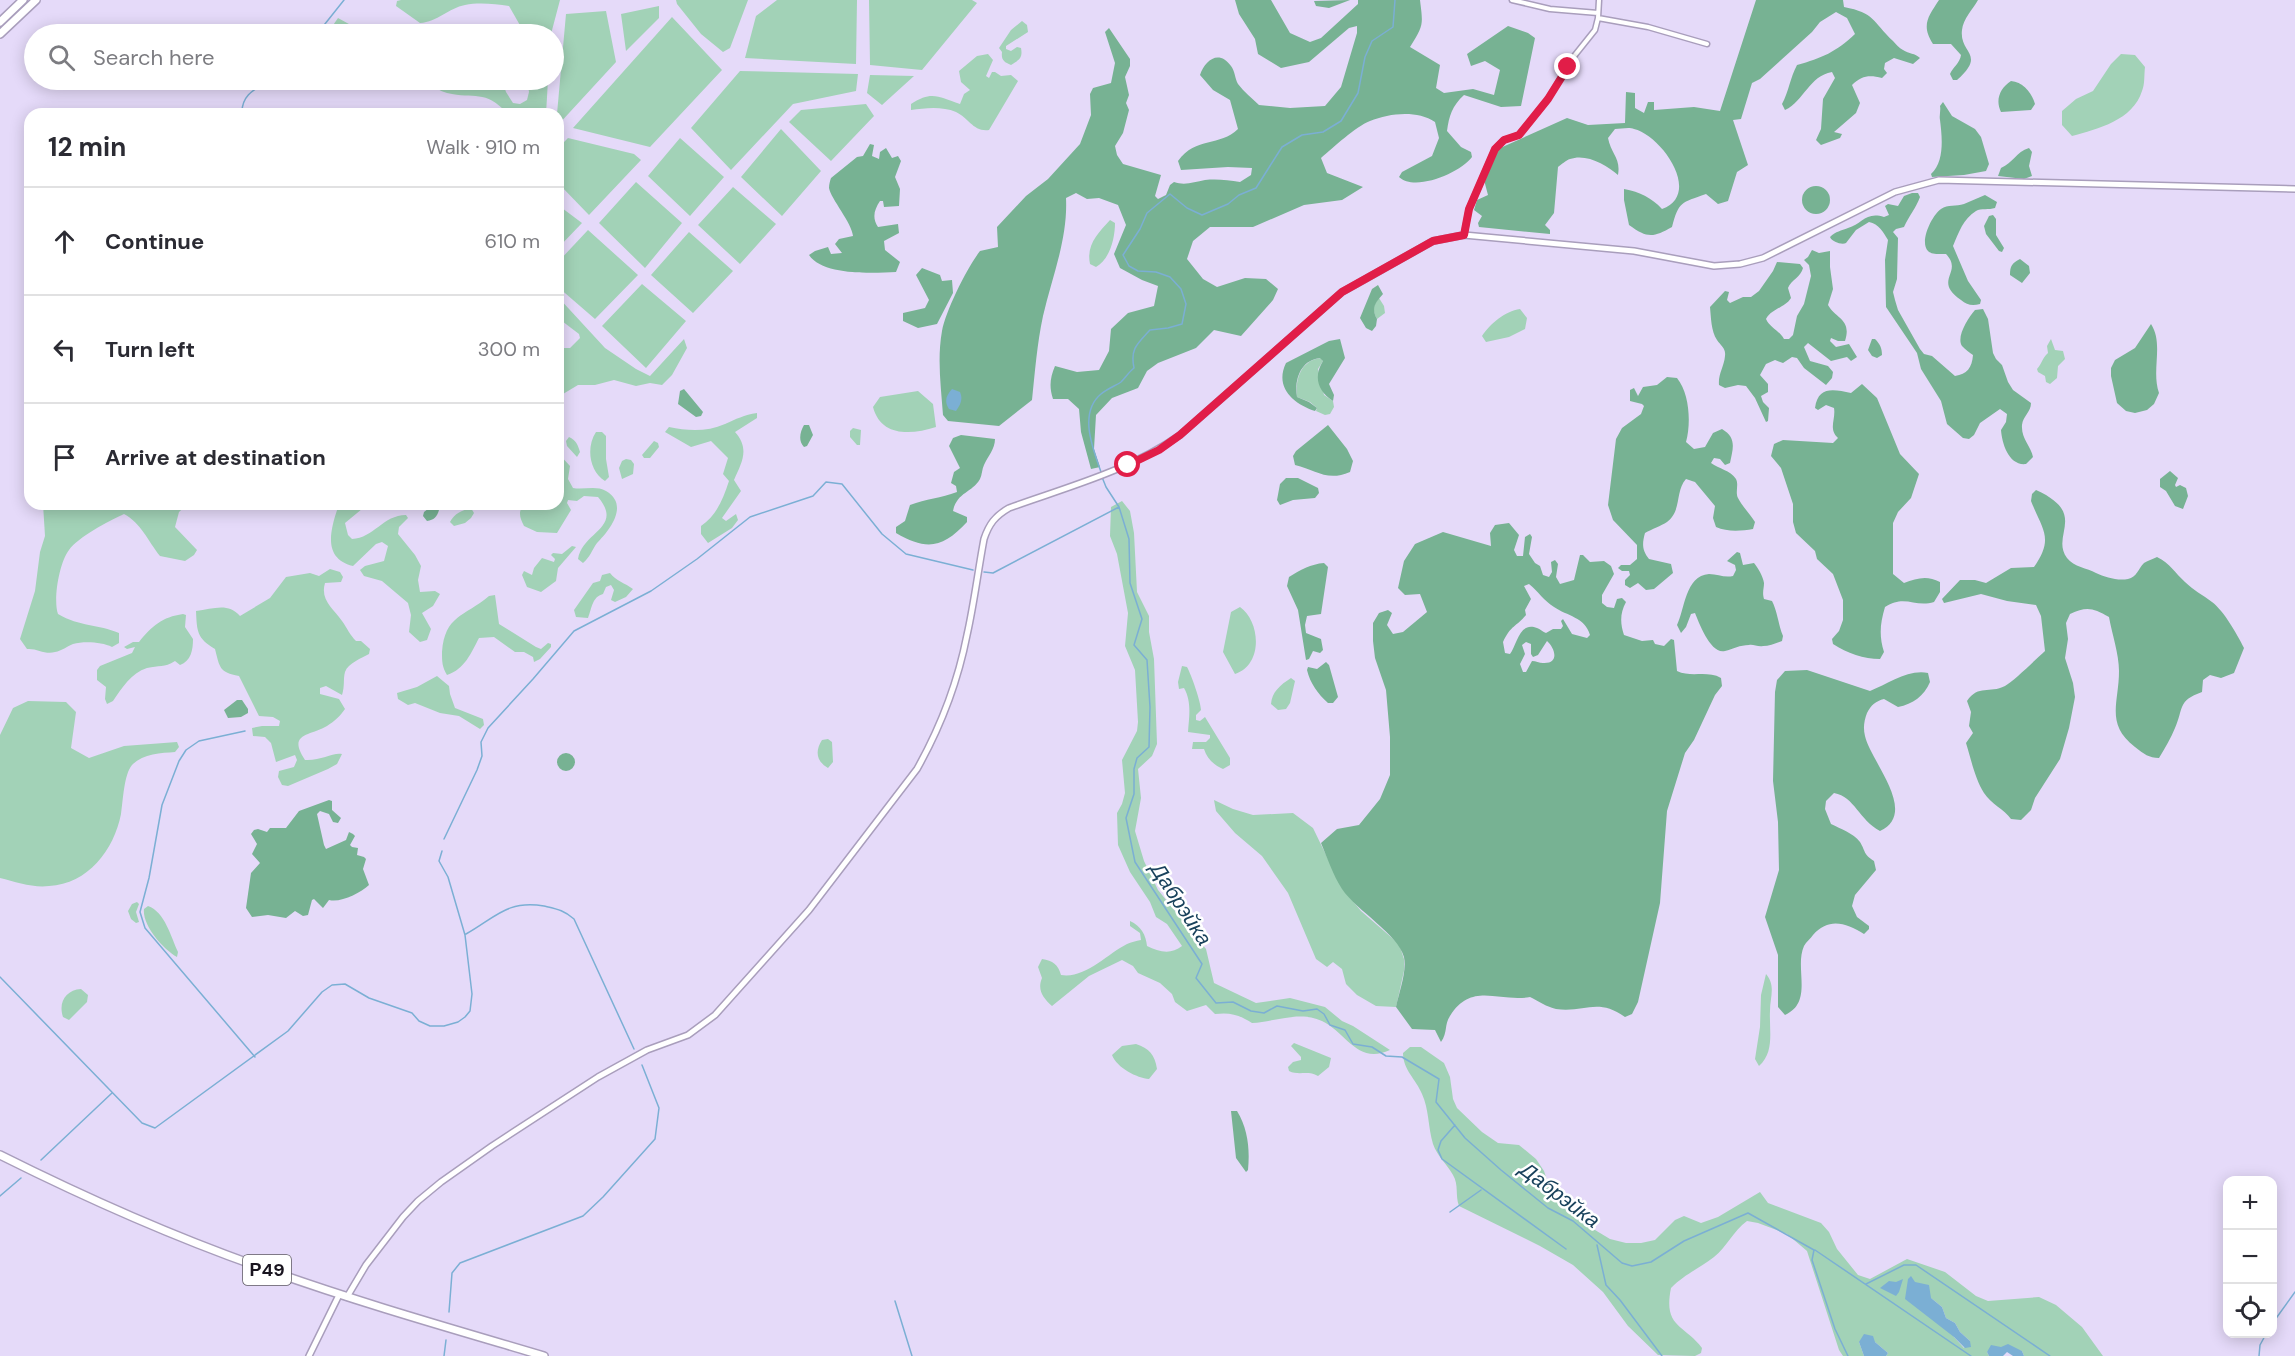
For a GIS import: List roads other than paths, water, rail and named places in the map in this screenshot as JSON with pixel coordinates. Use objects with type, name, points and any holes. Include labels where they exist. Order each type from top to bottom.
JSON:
[{"type":"highway","points":[[0,22],[23,0]]},
{"type":"highway","points":[[0,34],[36,0]]},
{"type":"highway","name":"Р49","points":[[0,1155],[83,1196],[160,1229],[343,1296],[544,1356]]},
{"type":"street","points":[[1512,0],[1648,27],[1707,44]]},
{"type":"street","points":[[1464,235],[1469,209],[1495,149],[1504,140],[1519,135],[1548,99],[1575,55],[1591,37],[1598,16],[1599,0]]},
{"type":"street","points":[[309,1356],[343,1296],[403,1217],[418,1201],[492,1146],[598,1077],[647,1050],[688,1035],[715,1015],[809,910],[917,769],[931,743],[956,678],[967,636],[984,539],[989,525],[1009,508],[1110,472],[1159,450],[1180,435],[1342,292],[1433,241],[1464,235],[1634,251],[1714,266],[1740,264],[1763,258],[1895,192],[1939,180],[2295,189]]},
{"type":"water","points":[[952,389],[960,392],[961,397],[956,411],[949,409],[946,401]]},
{"type":"water","points":[[1911,1276],[1915,1282],[1929,1285],[1931,1298],[1942,1307],[1946,1318],[1955,1323],[1960,1332],[1970,1341],[1971,1347],[1965,1348],[1905,1299],[1908,1279]]},
{"type":"water","points":[[1903,1279],[1896,1296],[1880,1288],[1889,1281],[1896,1282]]},
{"type":"water","points":[[1864,1334],[1873,1336],[1875,1342],[1888,1353],[1886,1356],[1864,1356],[1859,1342]]},
{"type":"water","points":[[2008,1344],[2022,1351],[2024,1356],[2013,1356],[2007,1352],[2003,1356],[1989,1356],[1987,1352],[1991,1345],[2001,1347]]},
{"type":"waterway","points":[[325,24],[344,0]]},
{"type":"waterway","name":"Дабрэйка","points":[[1101,472],[1089,432],[1090,411],[1094,402],[1103,392],[1121,382],[1134,368],[1134,351],[1150,330],[1182,324],[1186,304],[1181,289],[1170,277],[1156,272],[1138,271],[1129,266],[1123,255],[1140,229],[1147,213],[1170,194],[1187,208],[1202,215],[1228,204],[1239,195],[1256,188],[1282,147],[1302,135],[1323,132],[1341,121],[1358,93],[1365,57],[1372,41],[1393,27],[1395,0]]},
{"type":"waterway","points":[[242,108],[246,97],[254,90]]},
{"type":"waterway","name":"Дабрэйка","points":[[1102,477],[1119,507],[1129,539],[1130,583],[1142,619],[1134,645],[1147,660],[1150,707],[1149,747],[1137,758],[1134,769],[1134,794],[1126,818],[1135,862],[1202,964],[1196,978],[1216,1003],[1233,1002],[1251,1011],[1264,1013],[1277,1006],[1303,1011],[1317,1009],[1324,1014],[1330,1025],[1345,1030],[1353,1044],[1372,1047],[1386,1056],[1402,1057],[1439,1079],[1436,1102],[1465,1138],[1548,1208],[1573,1221],[1622,1263],[1632,1266],[1651,1262],[1684,1241],[1748,1213],[1814,1250],[1812,1260],[1835,1329],[1848,1356]]},
{"type":"waterway","points":[[444,839],[477,770],[482,756],[481,742],[488,728],[574,631],[651,591],[697,559],[750,517],[813,496],[826,482],[842,484],[882,534],[906,554],[973,570]]},
{"type":"waterway","points":[[984,572],[993,573],[1119,507]]},
{"type":"waterway","points":[[245,731],[199,741],[186,750],[179,761],[162,805],[149,878],[140,912],[145,928],[255,1057]]},
{"type":"waterway","points":[[0,977],[142,1123],[155,1128],[288,1031],[322,992],[332,985],[345,984],[369,998],[412,1013],[419,1021],[430,1026],[444,1026],[458,1022],[465,1017],[470,1011],[472,994],[465,935],[448,877],[439,861],[442,851]]},
{"type":"waterway","points":[[466,934],[502,911],[520,905],[544,906],[567,914],[574,919],[634,1049]]},
{"type":"waterway","points":[[449,1312],[452,1273],[460,1263],[583,1216],[655,1139],[659,1108],[642,1065]]},
{"type":"waterway","points":[[41,1160],[112,1093]]},
{"type":"waterway","points":[[1455,1125],[1441,1141],[1438,1150],[1442,1159],[1566,1249]]},
{"type":"waterway","points":[[0,1196],[21,1178]]},
{"type":"waterway","points":[[1450,1212],[1481,1190]]},
{"type":"waterway","points":[[1597,1245],[1606,1285],[1662,1356]]},
{"type":"waterway","points":[[1815,1250],[1971,1356]]},
{"type":"waterway","points":[[1866,1284],[1904,1265],[1916,1265],[2050,1356]]},
{"type":"waterway","points":[[2277,1317],[2295,1292]]},
{"type":"waterway","points":[[895,1301],[912,1356]]},
{"type":"waterway","points":[[2259,1356],[2260,1345],[2264,1338]]},
{"type":"waterway","points":[[444,1356],[446,1340]]}]
